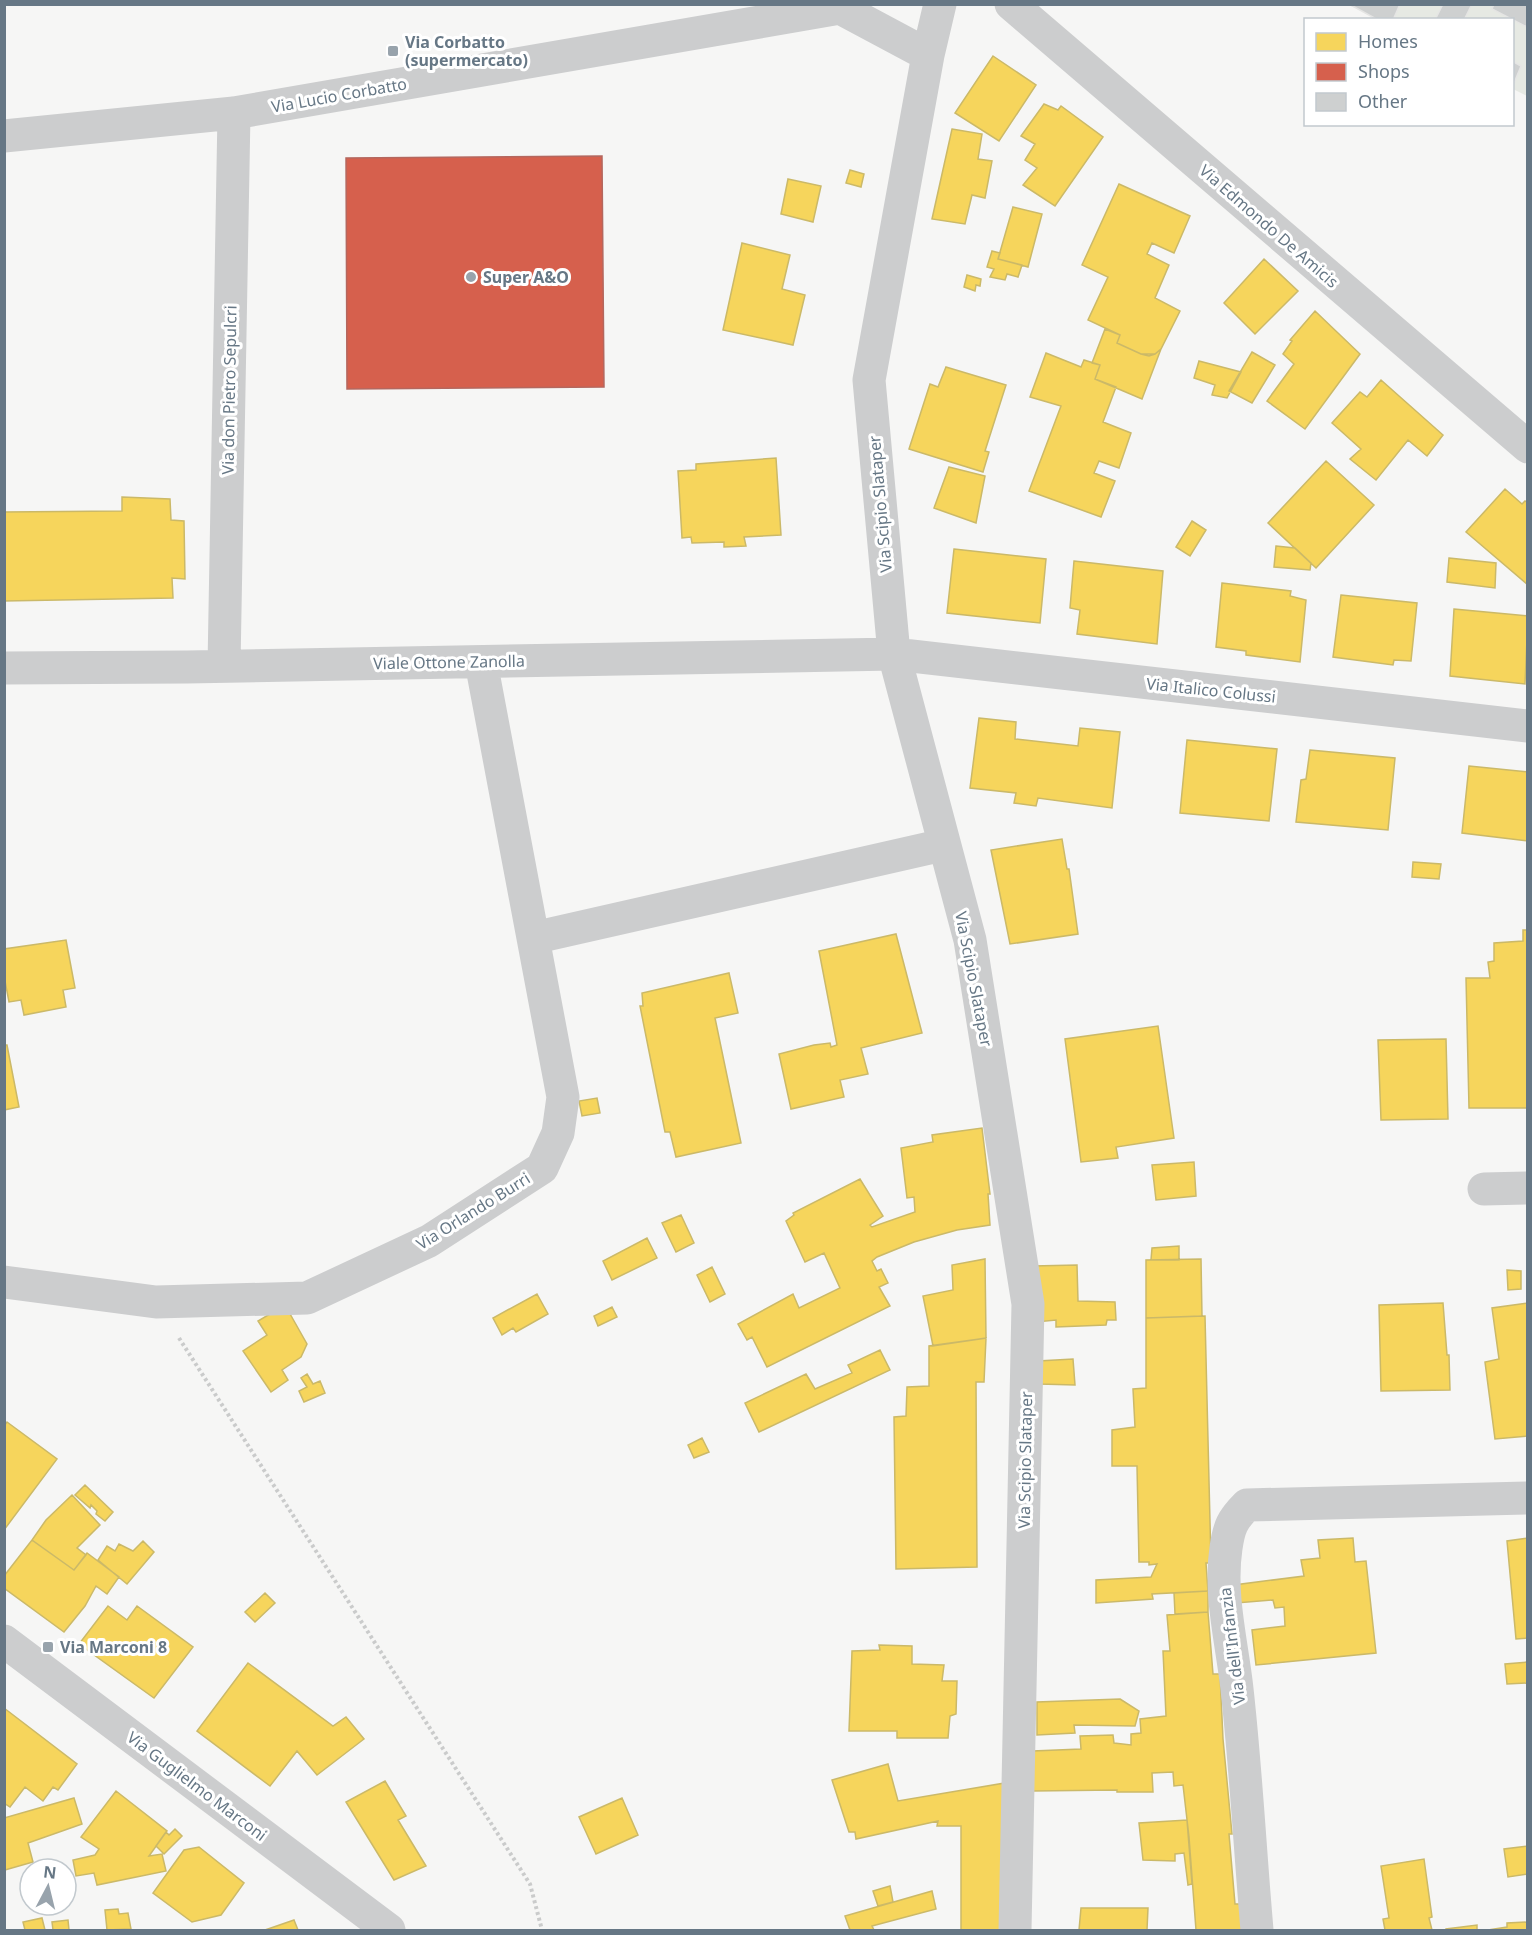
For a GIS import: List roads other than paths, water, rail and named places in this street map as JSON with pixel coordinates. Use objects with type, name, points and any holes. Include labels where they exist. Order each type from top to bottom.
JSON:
[{"type":"street","name":"Via Scipio Slataper","points":[[940,4],[928,55],[869,380],[894,654],[970,940],[1028,1304],[1015,1930]]},
{"type":"street","name":"Via Edmondo De Amicis","points":[[1011,4],[1527,447]]},
{"type":"street","points":[[844,6],[928,55]]},
{"type":"street","name":"Via Lucio Corbatto","points":[[4,136],[234,113],[844,6]]},
{"type":"street","name":"Via don Pietro Sepulcri","points":[[224,666],[234,113]]},
{"type":"street","name":"Viale Ottone Zanolla","points":[[4,668],[894,654]]},
{"type":"street","name":"Via Italico Colussi","points":[[894,654],[1527,726]]},
{"type":"street","name":"Via Orlando Burri","points":[[4,1282],[156,1302],[307,1299],[429,1241],[542,1168],[558,1132],[563,1097],[481,662]]},
{"type":"street","points":[[534,938],[943,845]]},
{"type":"street","points":[[1484,1189],[1527,1188]]},
{"type":"street","name":"Via dell'Infanzia","points":[[1257,1930],[1249,1803],[1224,1589],[1226,1548],[1233,1519],[1246,1505],[1527,1498]]},
{"type":"street","name":"Via Guglielmo Marconi","points":[[4,1641],[389,1930]]},
{"type":"place","name":"Via Corbatto (supermercato)","points":[[393,51]]},
{"type":"place","name":"Super A&O","points":[[471,277]]},
{"type":"place","name":"Via Marconi 8","points":[[48,1647]]}]
